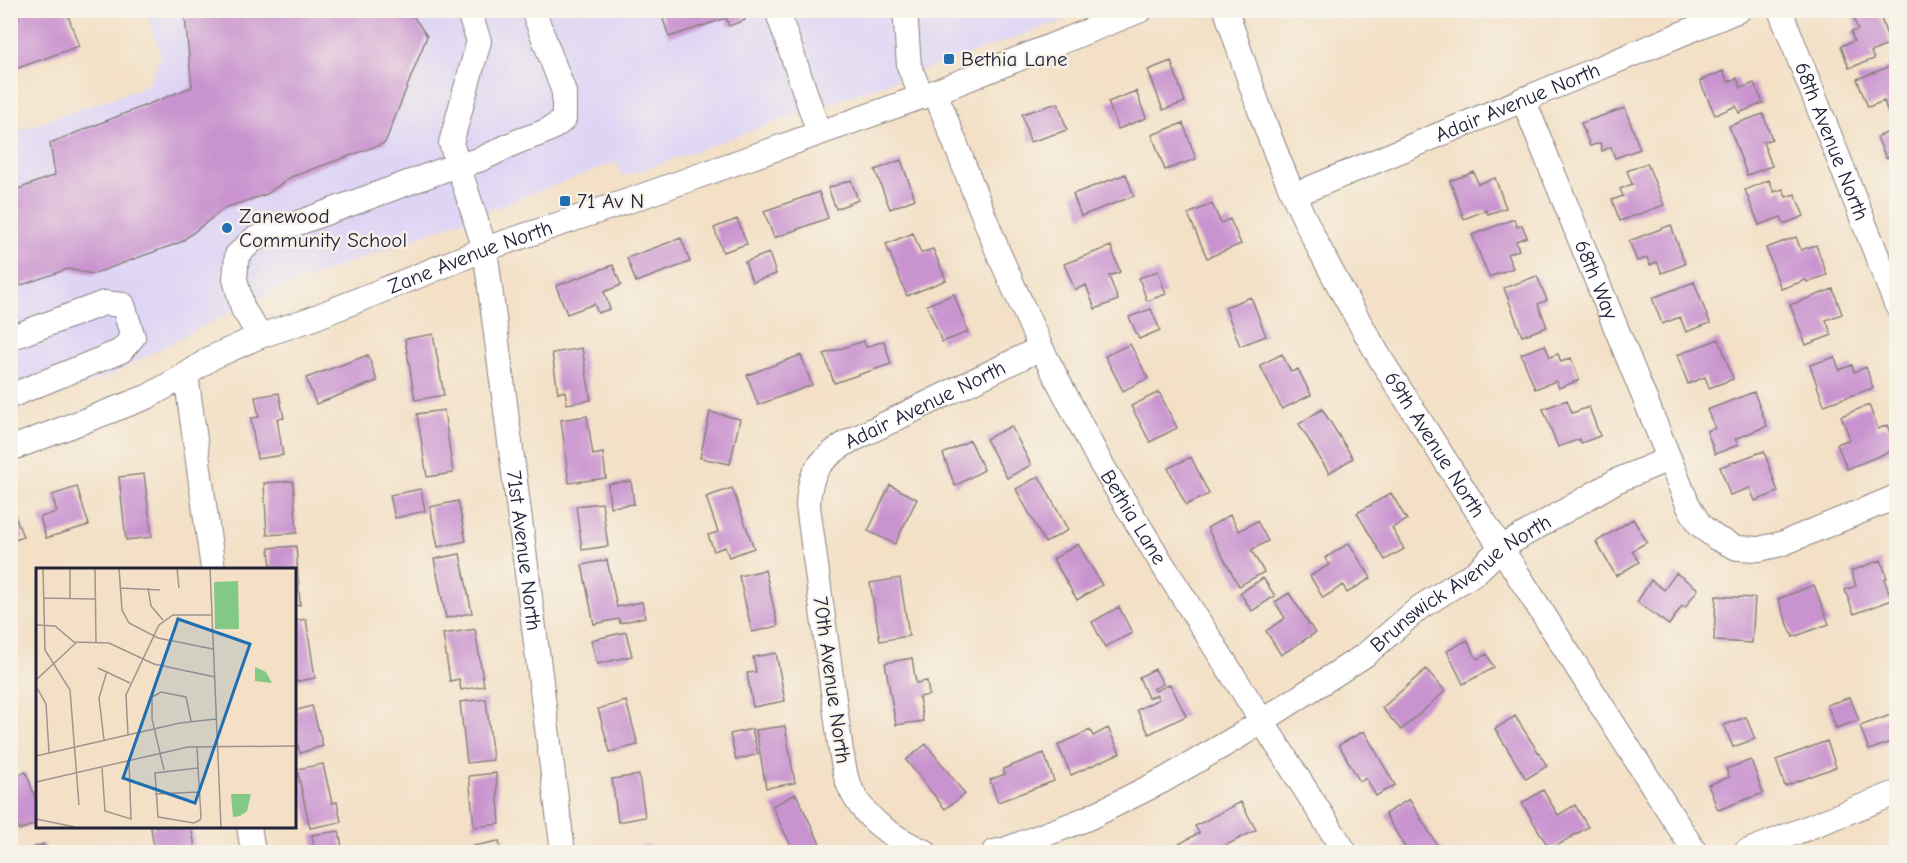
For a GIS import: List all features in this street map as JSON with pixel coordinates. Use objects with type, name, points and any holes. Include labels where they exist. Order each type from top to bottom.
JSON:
[{"type":"street","name":"71st Avenue North","points":[[468,10],[479,41],[451,143],[485,249],[563,852]]},
{"type":"street","points":[[260,336],[243,309],[235,279],[237,255],[254,239],[457,165],[476,162],[512,144],[554,129],[564,119],[564,92],[533,10]]},
{"type":"street","points":[[777,10],[819,133]]},
{"type":"street","name":"Bethia Lane","points":[[904,10],[909,66],[928,94],[1041,348],[1100,462],[1345,852]]},
{"type":"street","name":"Zane Avenue North","points":[[10,449],[147,397],[211,358],[260,336],[311,319],[485,249],[631,200],[928,94],[1141,10]]},
{"type":"street","name":"69th Avenue North","points":[[1226,10],[1258,103],[1294,195],[1341,291],[1383,363],[1695,852]]},
{"type":"street","name":"Adair Avenue North","points":[[1294,195],[1739,10]]},
{"type":"street","name":"68th Avenue North","points":[[1780,10],[1896,304]]},
{"type":"street","name":"68th Way","points":[[1523,99],[1669,459]]},
{"type":"street","points":[[10,338],[104,303],[123,305],[133,337],[121,351],[10,396]]},
{"type":"street","name":"Adair Avenue North","points":[[814,471],[828,454],[846,443],[1041,348]]},
{"type":"street","points":[[186,375],[213,568]]},
{"type":"street","points":[[1669,459],[1688,505],[1700,525],[1716,538],[1737,548],[1759,549],[1781,544],[1896,497]]},
{"type":"street","name":"Brunswick Avenue North","points":[[999,851],[1086,819],[1164,780],[1262,722],[1365,655],[1419,608],[1476,572],[1501,548],[1616,480],[1669,459]]},
{"type":"street","name":"70th Avenue North","points":[[814,471],[809,489],[808,506],[841,751],[847,779],[860,805],[879,826],[903,842],[925,852]]},
{"type":"street","points":[[1746,852],[1896,793]]},
{"type":"street","points":[[249,827],[253,852]]},
{"type":"shaded area","name":"Zanewood Community School","points":[[145,11],[1090,11],[622,177],[616,162],[270,293],[111,375],[11,412],[11,133],[147,86],[161,55]]},
{"type":"building","points":[[16,10],[66,10],[79,46],[10,71],[10,21],[19,18]]},
{"type":"building","name":"Zanewood Community School","points":[[191,10],[409,10],[427,36],[385,143],[291,177],[267,194],[225,208],[181,242],[93,274],[68,269],[10,289],[10,192],[55,175],[50,143],[192,87],[185,17]]},
{"type":"building","points":[[660,10],[742,10],[745,20],[729,26],[726,18],[669,37]]},
{"type":"building","points":[[1870,10],[1878,10],[1890,44],[1871,52],[1874,59],[1849,68],[1841,46],[1854,41],[1851,32],[1858,30],[1853,17]]},
{"type":"building","points":[[1171,61],[1185,102],[1163,110],[1148,70]]},
{"type":"building","points":[[1896,64],[1896,110],[1888,113],[1884,101],[1868,107],[1857,79]]},
{"type":"building","points":[[1723,71],[1728,82],[1737,78],[1741,88],[1754,83],[1763,103],[1739,113],[1736,106],[1715,115],[1700,81]]},
{"type":"building","points":[[1136,91],[1146,118],[1118,129],[1108,102]]},
{"type":"building","points":[[1058,103],[1067,130],[1030,142],[1022,114]]},
{"type":"building","points":[[1625,108],[1640,149],[1615,158],[1611,147],[1602,151],[1600,143],[1590,146],[1581,123]]},
{"type":"building","points":[[1763,114],[1772,139],[1763,142],[1772,166],[1747,175],[1729,126]]},
{"type":"building","points":[[1183,123],[1196,159],[1165,170],[1152,135]]},
{"type":"building","points":[[1896,129],[1896,154],[1886,158],[1877,137]]},
{"type":"building","points":[[901,160],[915,199],[890,209],[875,170]]},
{"type":"building","points":[[1647,163],[1664,205],[1620,221],[1612,200],[1623,196],[1620,189],[1632,184],[1627,171]]},
{"type":"building","points":[[1474,172],[1478,184],[1495,178],[1506,208],[1488,214],[1486,210],[1464,219],[1450,181]]},
{"type":"building","points":[[1126,174],[1134,196],[1081,216],[1073,194]]},
{"type":"building","points":[[851,180],[858,200],[836,209],[828,188]]},
{"type":"building","points":[[1769,180],[1774,192],[1783,189],[1786,197],[1795,194],[1804,216],[1784,224],[1781,217],[1759,225],[1745,190]]},
{"type":"building","points":[[819,192],[828,218],[774,238],[764,211]]},
{"type":"building","points":[[1212,204],[1221,223],[1230,219],[1241,244],[1207,258],[1188,214]]},
{"type":"building","points":[[737,219],[747,244],[723,252],[714,228]]},
{"type":"building","points":[[1514,219],[1517,227],[1522,225],[1527,237],[1516,241],[1519,250],[1507,254],[1513,268],[1489,277],[1472,235]]},
{"type":"building","points":[[1671,225],[1685,264],[1662,273],[1657,262],[1650,265],[1647,258],[1637,261],[1629,241]]},
{"type":"building","points":[[913,233],[921,253],[933,249],[946,280],[907,296],[886,244]]},
{"type":"building","points":[[1796,237],[1801,250],[1816,245],[1827,275],[1781,289],[1766,248]]},
{"type":"building","points":[[681,238],[690,262],[636,282],[627,258]]},
{"type":"building","points":[[1111,246],[1120,272],[1109,276],[1118,300],[1095,309],[1086,285],[1075,290],[1064,264]]},
{"type":"building","points":[[769,253],[776,274],[752,282],[745,262]]},
{"type":"building","points":[[613,265],[621,285],[604,292],[610,309],[598,313],[594,304],[567,314],[556,286]]},
{"type":"building","points":[[1158,271],[1166,294],[1147,301],[1139,278]]},
{"type":"building","points":[[1537,276],[1547,300],[1538,304],[1547,327],[1522,336],[1504,288]]},
{"type":"building","points":[[1694,282],[1710,323],[1686,332],[1680,317],[1662,324],[1652,298]]},
{"type":"building","points":[[1833,289],[1842,314],[1826,320],[1832,335],[1806,345],[1790,305]]},
{"type":"building","points":[[954,294],[968,332],[942,342],[927,305]]},
{"type":"building","points":[[1251,297],[1266,336],[1240,346],[1225,307]]},
{"type":"building","points":[[1151,309],[1160,330],[1139,339],[1129,317]]},
{"type":"building","points":[[433,334],[444,395],[415,400],[405,339]]},
{"type":"building","points":[[1719,339],[1733,379],[1709,388],[1705,377],[1688,384],[1677,355]]},
{"type":"building","points":[[864,341],[866,347],[884,341],[891,364],[834,383],[824,354]]},
{"type":"building","points":[[1130,344],[1148,378],[1123,391],[1105,356]]},
{"type":"building","points":[[1545,345],[1550,357],[1558,354],[1561,362],[1571,358],[1579,380],[1559,388],[1556,381],[1535,389],[1521,354]]},
{"type":"building","points":[[582,348],[591,400],[567,404],[565,391],[558,393],[552,353]]},
{"type":"building","points":[[1282,354],[1291,372],[1298,369],[1311,395],[1282,409],[1260,365]]},
{"type":"building","points":[[368,355],[377,381],[316,404],[306,378]]},
{"type":"building","points":[[801,355],[812,385],[758,405],[747,375]]},
{"type":"building","points":[[1835,357],[1839,370],[1852,365],[1854,372],[1866,367],[1873,388],[1824,405],[1810,365]]},
{"type":"building","points":[[1159,392],[1177,428],[1150,442],[1131,406]]},
{"type":"building","points":[[1754,392],[1767,426],[1735,439],[1738,445],[1715,454],[1707,431],[1715,428],[1707,410]]},
{"type":"building","points":[[279,393],[284,418],[277,419],[283,455],[257,459],[251,418],[259,417],[255,397]]},
{"type":"building","points":[[1567,400],[1572,413],[1589,407],[1600,436],[1581,443],[1580,439],[1558,447],[1543,409]]},
{"type":"building","points":[[1869,405],[1878,429],[1887,425],[1896,449],[1847,469],[1837,444],[1850,439],[1841,416]]},
{"type":"building","points":[[1322,409],[1353,458],[1329,473],[1299,424]]},
{"type":"building","points":[[444,410],[453,473],[427,477],[417,414]]},
{"type":"building","points":[[710,412],[740,419],[730,464],[700,458]]},
{"type":"building","points":[[587,416],[593,455],[603,453],[606,478],[569,483],[561,420]]},
{"type":"building","points":[[1011,426],[1031,465],[1007,478],[986,439]]},
{"type":"building","points":[[970,440],[984,470],[955,486],[943,454]]},
{"type":"building","points":[[1764,451],[1778,492],[1755,501],[1750,488],[1730,495],[1720,467]]},
{"type":"building","points":[[1191,457],[1209,494],[1186,505],[1168,468]]},
{"type":"building","points":[[144,474],[152,537],[126,540],[119,477]]},
{"type":"building","points":[[1039,476],[1068,530],[1045,543],[1016,489]]},
{"type":"building","points":[[293,481],[297,533],[267,535],[264,483]]},
{"type":"building","points":[[631,481],[634,504],[610,507],[608,484]]},
{"type":"building","points":[[890,485],[917,499],[895,544],[868,531]]},
{"type":"building","points":[[77,487],[89,525],[46,538],[40,517],[57,512],[52,495]]},
{"type":"building","points":[[732,488],[754,548],[729,557],[725,547],[714,551],[708,535],[718,532],[706,497]]},
{"type":"building","points":[[421,489],[425,511],[395,518],[390,495]]},
{"type":"building","points":[[1391,493],[1407,520],[1392,528],[1404,549],[1385,560],[1357,513]]},
{"type":"building","points":[[458,501],[466,541],[438,547],[430,507]]},
{"type":"building","points":[[602,503],[608,546],[582,550],[576,506]]},
{"type":"building","points":[[14,513],[23,537],[10,542],[10,514]]},
{"type":"building","points":[[1230,515],[1239,531],[1257,521],[1268,541],[1251,550],[1264,572],[1239,586],[1207,528]]},
{"type":"building","points":[[1633,519],[1647,542],[1632,551],[1639,562],[1616,576],[1596,542]]},
{"type":"building","points":[[1349,543],[1371,578],[1347,593],[1343,585],[1323,598],[1310,576],[1329,565],[1325,558]]},
{"type":"building","points":[[1078,544],[1102,585],[1077,600],[1053,559]]},
{"type":"building","points":[[296,546],[300,605],[296,606],[296,568],[271,568],[269,548]]},
{"type":"building","points":[[460,554],[472,613],[446,618],[434,559]]},
{"type":"building","points":[[607,560],[617,607],[642,602],[645,617],[620,623],[619,619],[594,624],[582,565]]},
{"type":"building","points":[[1881,560],[1887,578],[1884,579],[1892,600],[1854,614],[1845,590],[1856,586],[1851,571]]},
{"type":"building","points":[[765,570],[778,626],[752,632],[739,576]]},
{"type":"building","points":[[1676,573],[1698,589],[1669,625],[1637,602],[1651,580],[1664,590]]},
{"type":"building","points":[[900,578],[909,636],[880,641],[870,583]]},
{"type":"building","points":[[1263,578],[1275,596],[1252,611],[1240,593]]},
{"type":"building","points":[[1814,585],[1829,624],[1793,637],[1778,599]]},
{"type":"building","points":[[1289,593],[1315,633],[1281,655],[1266,631],[1285,618],[1275,602]]},
{"type":"building","points":[[1716,596],[1755,598],[1752,643],[1714,641]]},
{"type":"building","points":[[1119,607],[1132,633],[1105,647],[1092,622]]},
{"type":"building","points":[[306,619],[315,678],[296,682],[296,621]]},
{"type":"building","points":[[475,629],[484,686],[461,690],[459,679],[450,681],[443,634]]},
{"type":"building","points":[[626,632],[632,656],[597,664],[591,640]]},
{"type":"building","points":[[1467,640],[1477,659],[1487,654],[1494,668],[1463,684],[1447,651]]},
{"type":"building","points":[[776,653],[785,701],[753,707],[747,673],[756,672],[753,657]]},
{"type":"building","points":[[912,658],[916,683],[927,681],[929,695],[919,697],[923,721],[896,725],[885,663]]},
{"type":"building","points":[[1155,669],[1163,684],[1153,689],[1155,691],[1170,684],[1186,716],[1149,734],[1137,710],[1159,699],[1157,695],[1148,698],[1139,677]]},
{"type":"building","points":[[1426,669],[1445,691],[1401,730],[1382,708]]},
{"type":"building","points":[[1850,697],[1859,720],[1836,728],[1827,705]]},
{"type":"building","points":[[486,699],[493,760],[467,763],[460,702]]},
{"type":"building","points":[[626,701],[638,745],[610,752],[598,709]]},
{"type":"building","points":[[312,706],[323,746],[300,753],[296,739],[296,710]]},
{"type":"building","points":[[1896,713],[1896,740],[1869,750],[1860,726]]},
{"type":"building","points":[[1515,716],[1547,766],[1526,779],[1495,729]]},
{"type":"building","points":[[1746,717],[1755,739],[1733,747],[1724,725]]},
{"type":"building","points":[[785,726],[795,783],[766,788],[756,730]]},
{"type":"building","points":[[1108,728],[1120,753],[1071,775],[1058,745],[1090,730],[1093,736]]},
{"type":"building","points":[[752,729],[758,754],[736,760],[730,734]]},
{"type":"building","points":[[1364,731],[1395,785],[1376,796],[1366,778],[1360,782],[1339,745]]},
{"type":"building","points":[[1827,741],[1836,767],[1785,786],[1776,760]]},
{"type":"building","points":[[926,744],[965,794],[945,809],[906,760]]},
{"type":"building","points":[[1044,753],[1054,781],[998,802],[990,780],[1005,774],[1003,769]]},
{"type":"building","points":[[1751,760],[1763,793],[1718,810],[1708,785],[1729,777],[1726,769]]},
{"type":"building","points":[[323,764],[332,803],[337,802],[341,822],[310,828],[297,769]]},
{"type":"building","points":[[26,772],[36,800],[36,824],[19,830],[10,807],[10,777]]},
{"type":"building","points":[[496,773],[500,824],[474,827],[469,776]]},
{"type":"building","points":[[639,775],[645,817],[618,822],[612,779]]},
{"type":"building","points":[[1543,790],[1558,815],[1575,805],[1588,827],[1550,850],[1522,803]]},
{"type":"building","points":[[796,794],[824,852],[794,852],[772,806]]},
{"type":"building","points":[[1409,799],[1441,851],[1408,852],[1385,814]]},
{"type":"building","points":[[1241,802],[1256,830],[1213,852],[1183,852],[1179,844],[1199,833],[1195,826]]},
{"type":"building","points":[[191,827],[196,852],[170,852],[169,849],[155,852],[151,828]]},
{"type":"building","points":[[339,831],[343,852],[315,852],[312,835]]},
{"type":"building","points":[[499,841],[501,852],[475,852],[473,846]]},
{"type":"building","points":[[43,844],[46,852],[22,852]]},
{"type":"building","points":[[650,845],[651,852],[624,852],[623,848]]},
{"type":"place","name":"Bethia Lane","points":[[949,59]]},
{"type":"place","name":"71 Av N","points":[[565,201]]},
{"type":"place","name":"Zanewood Community School","points":[[227,228]]}]
